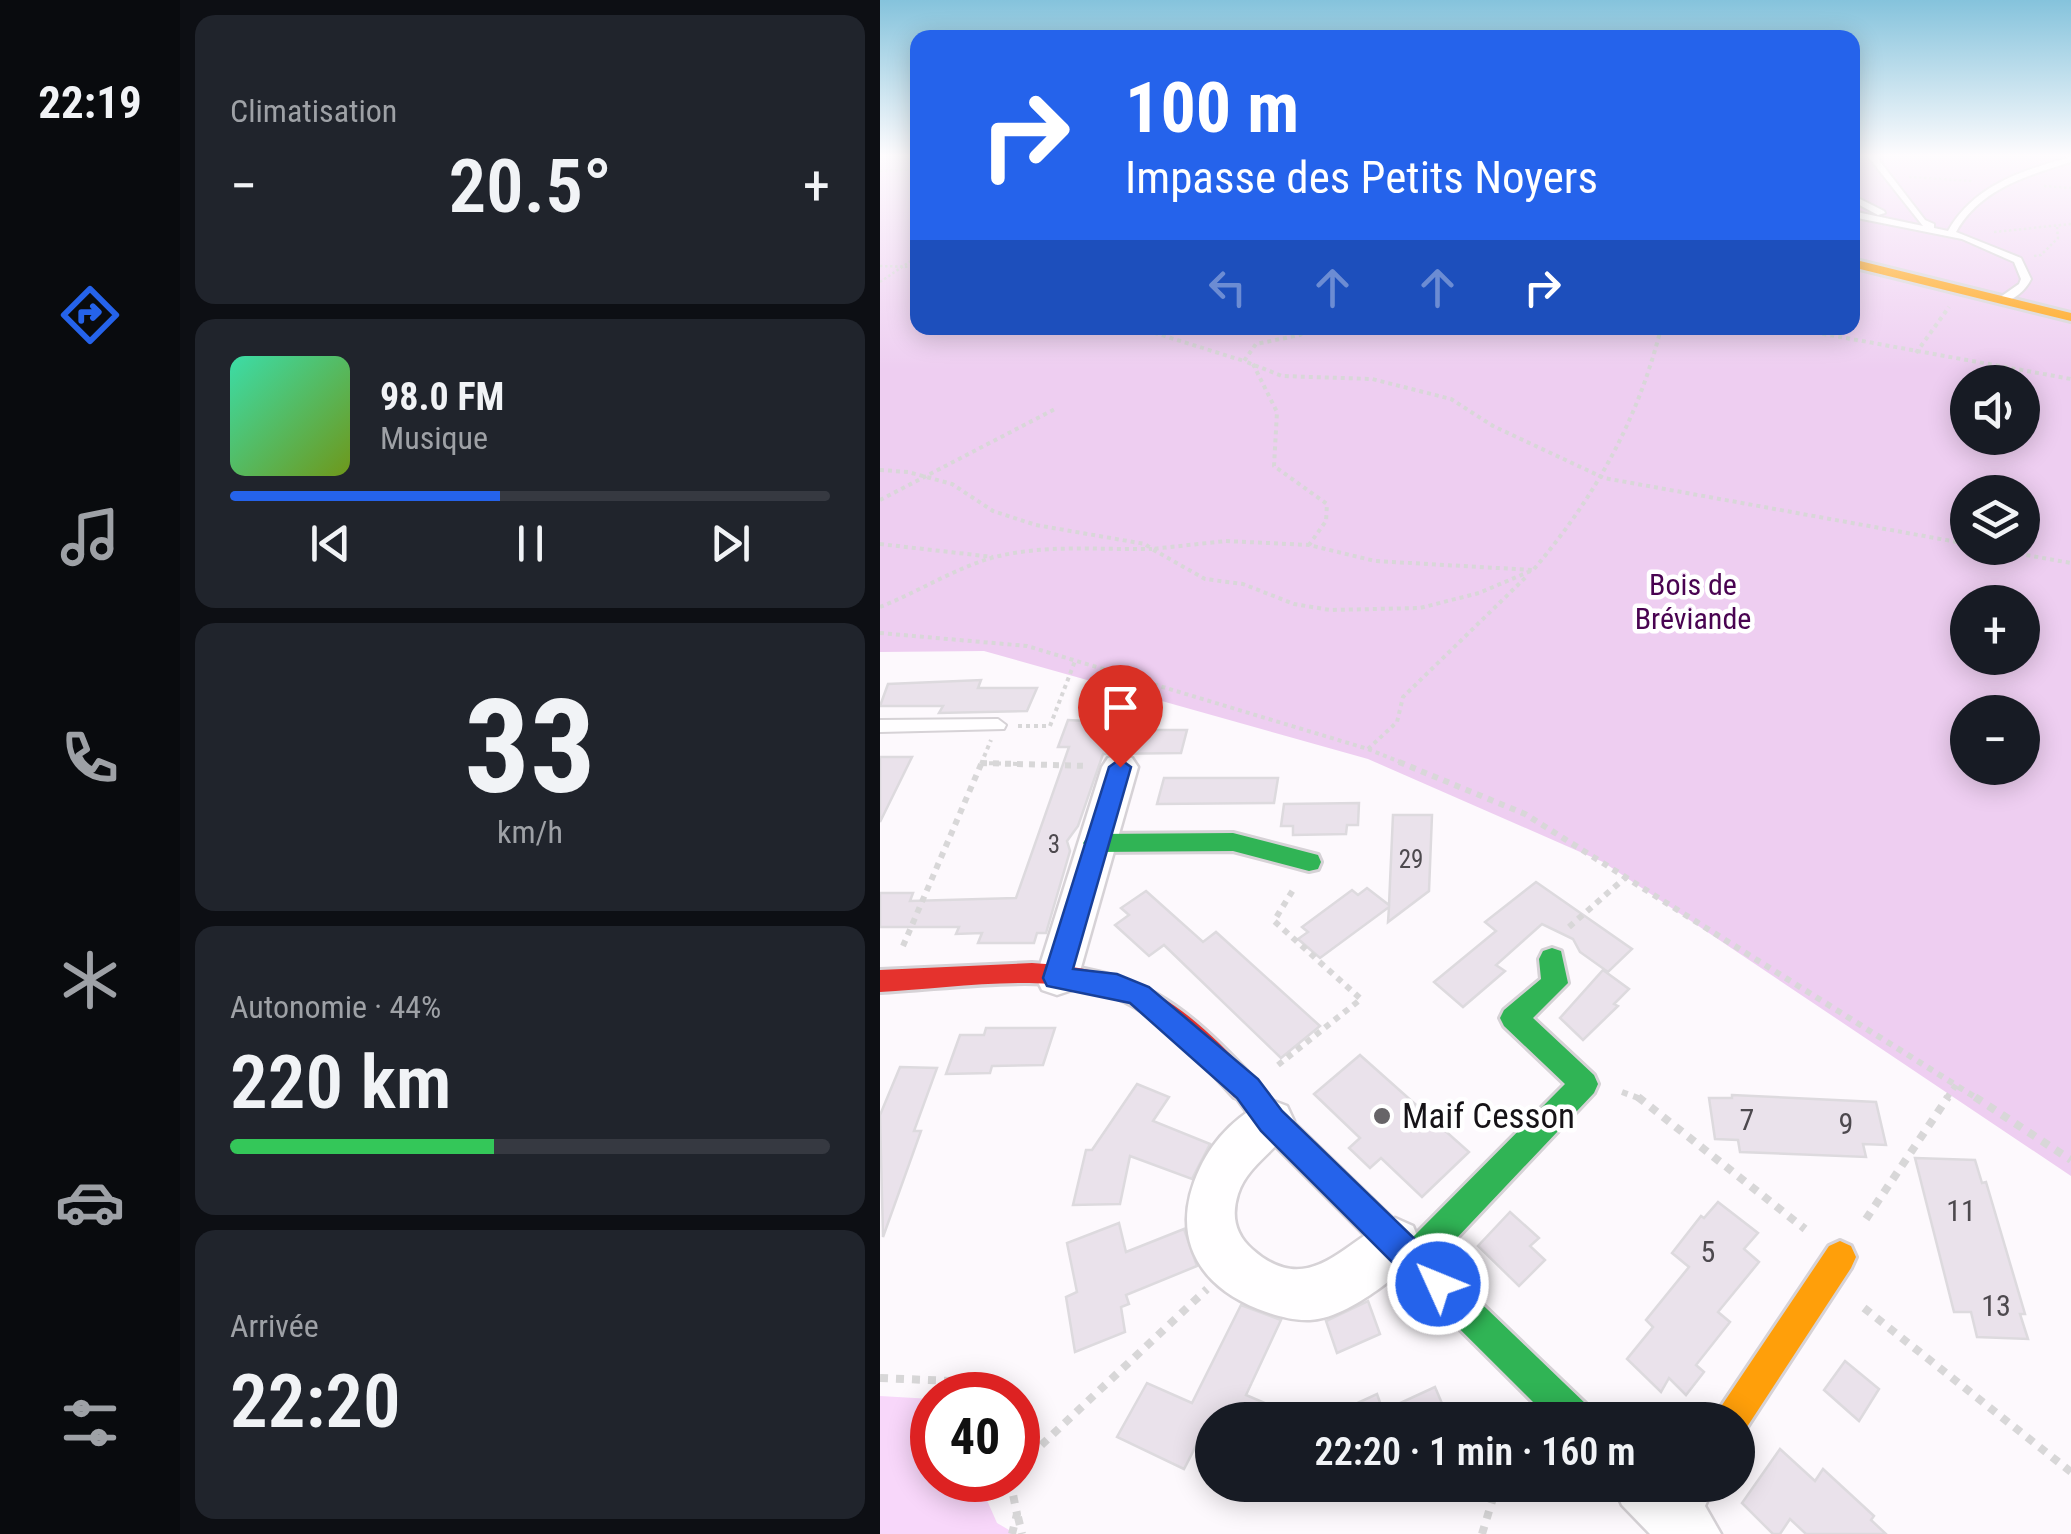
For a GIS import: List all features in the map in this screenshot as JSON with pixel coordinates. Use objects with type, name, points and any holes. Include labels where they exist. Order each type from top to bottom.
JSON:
[{"type":"street","points":[[1860,252],[2011,295],[2071,317]]},
{"type":"street","points":[[1860,265],[1963,290],[2071,303]]},
{"type":"street","points":[[1057,978],[1094,843],[1120,767]]},
{"type":"street","points":[[1094,843],[1233,842],[1310,862]]},
{"type":"street","points":[[1260,1105],[1228,1161],[1211,1201],[1212,1241],[1231,1267],[1261,1289],[1315,1295],[1404,1252],[1584,1084],[1514,1018],[1555,983],[1552,958]]},
{"type":"street","points":[[883,987],[1057,978],[1117,986],[1140,995],[1260,1105],[1558,1402]]},
{"type":"street","points":[[1742,1402],[1840,1257]]},
{"type":"lane","points":[[1912,227],[1965,237],[2019,261],[2026,279],[2011,295]]},
{"type":"lane","points":[[1932,227],[1984,252],[2019,261]]},
{"type":"lane","points":[[1948,234],[1953,227]]},
{"type":"lane","points":[[880,726],[998,725]]},
{"type":"path","points":[[1965,237],[2050,227]]},
{"type":"path","points":[[2019,261],[2041,255],[2058,238],[2057,228]]},
{"type":"path","points":[[880,282],[910,260]]},
{"type":"path","points":[[880,266],[910,266]]},
{"type":"path","points":[[1916,353],[1963,290]]},
{"type":"path","points":[[1167,335],[1282,376],[1372,379],[1451,399],[1492,426],[1604,478],[1950,541]]},
{"type":"path","points":[[1244,360],[1256,344],[1300,335]]},
{"type":"path","points":[[1368,749],[1397,722],[1403,697],[1533,570],[1571,527],[1604,478],[1651,377],[1660,335]]},
{"type":"path","points":[[1826,335],[2071,380]]},
{"type":"path","points":[[1253,364],[1279,408],[1281,432],[1274,466],[1327,504],[1326,520],[1309,546]]},
{"type":"path","points":[[880,500],[1054,409]]},
{"type":"path","points":[[880,470],[908,472],[952,484],[993,511],[1036,526],[1145,544],[1205,578],[1246,585],[1297,606],[1390,612],[1494,592],[1533,570]]},
{"type":"path","points":[[880,606],[935,585],[962,568],[1023,552],[1153,549],[1226,541],[1309,546],[1376,561],[1533,570]]},
{"type":"path","points":[[880,544],[996,557]]},
{"type":"path","points":[[2040,557],[2071,563]]},
{"type":"path","points":[[880,633],[1028,646],[1368,749],[1525,814],[2071,1160]]},
{"type":"path","points":[[883,987],[998,725],[1050,726],[1074,661]]},
{"type":"path","points":[[981,763],[1120,767]]},
{"type":"path","points":[[1260,1105],[1361,999],[1274,921],[1310,862]]},
{"type":"path","points":[[1552,958],[1554,941],[1627,876]]},
{"type":"path","points":[[1584,1084],[1634,1094],[1840,1257],[1956,1085]]},
{"type":"path","points":[[1040,1446],[1231,1267]]},
{"type":"path","points":[[1826,1278],[2071,1472]]},
{"type":"path","points":[[880,1378],[910,1379]]},
{"type":"path","points":[[1015,1502],[1022,1534]]},
{"type":"path","points":[[1482,1534],[1492,1502]]},
{"type":"path","points":[[1012,1534],[1017,1514]]},
{"type":"shaded area","points":[[880,1396],[910,1398],[910,1502],[988,1502],[997,1523],[1016,1534],[880,1534]]},
{"type":"green space","name":"Bois de Bréviande","points":[[880,227],[910,227],[910,335],[1860,335],[1860,227],[2071,227],[2071,1176],[1603,862],[1368,759],[984,651],[880,652]]},
{"type":"building","points":[[981,680],[978,688],[1037,688],[1027,711],[939,713],[943,706],[880,706],[888,684]]},
{"type":"building","points":[[1068,720],[1124,723],[1145,726],[1145,730],[1187,730],[1181,753],[1103,754],[1078,826],[1067,841],[1070,851],[1046,933],[1037,933],[1034,943],[978,943],[982,933],[956,934],[959,927],[880,927],[880,893],[913,893],[910,901],[1016,898],[1069,747],[1058,747]]},
{"type":"building","points":[[880,757],[912,757],[880,822]]},
{"type":"building","points":[[1164,778],[1278,778],[1274,803],[1157,804]]},
{"type":"building","points":[[1359,803],[1358,825],[1347,825],[1346,834],[1293,835],[1293,826],[1281,826],[1284,804]]},
{"type":"building","points":[[1393,815],[1432,815],[1429,891],[1388,922],[1389,907],[1320,958],[1298,939],[1308,932],[1302,927],[1352,890],[1358,895],[1367,888],[1389,905]]},
{"type":"building","points":[[1536,882],[1632,949],[1608,972],[1580,952],[1573,939],[1542,924],[1496,965],[1505,971],[1463,1007],[1434,982],[1496,931],[1485,922]]},
{"type":"building","points":[[1146,891],[1203,942],[1216,932],[1320,1026],[1281,1058],[1164,945],[1149,956],[1115,925],[1129,915],[1121,908]]},
{"type":"building","points":[[1603,970],[1629,989],[1614,1004],[1618,1006],[1583,1040],[1560,1018]]},
{"type":"building","points":[[986,1028],[1055,1028],[1043,1065],[992,1066],[990,1073],[946,1074],[960,1035],[984,1035]]},
{"type":"building","points":[[1360,1055],[1469,1152],[1422,1197],[1381,1158],[1370,1168],[1349,1148],[1360,1138],[1314,1094]]},
{"type":"building","points":[[900,1067],[937,1068],[914,1131],[921,1131],[883,1237],[880,1115]]},
{"type":"building","points":[[1137,1084],[1169,1097],[1153,1121],[1210,1144],[1192,1179],[1130,1156],[1120,1204],[1073,1205],[1086,1150],[1092,1150]]},
{"type":"building","points":[[1732,1095],[1876,1102],[1886,1145],[1863,1144],[1866,1157],[1740,1152],[1738,1140],[1715,1139],[1709,1098]]},
{"type":"building","points":[[1915,1158],[1975,1160],[1982,1183],[1986,1182],[2025,1314],[2020,1314],[2028,1339],[1977,1337],[1971,1312],[1954,1312]]},
{"type":"building","points":[[1718,1202],[1758,1233],[1744,1249],[1759,1262],[1718,1312],[1730,1322],[1696,1365],[1704,1372],[1686,1395],[1669,1378],[1661,1392],[1627,1359],[1653,1327],[1646,1320],[1689,1267],[1672,1253],[1701,1216],[1704,1218]]},
{"type":"building","points":[[1510,1212],[1539,1238],[1530,1246],[1545,1260],[1519,1286],[1478,1246]]},
{"type":"building","points":[[1119,1223],[1126,1252],[1184,1229],[1197,1266],[1126,1295],[1129,1304],[1121,1307],[1125,1332],[1075,1352],[1066,1297],[1077,1292],[1067,1243]]},
{"type":"building","points":[[1368,1301],[1380,1334],[1337,1353],[1326,1321]]},
{"type":"building","points":[[1241,1305],[1281,1320],[1246,1395],[1262,1402],[1195,1402],[1195,1448],[1184,1469],[1117,1437],[1147,1383],[1192,1403]]},
{"type":"building","points":[[1845,1361],[1879,1389],[1859,1421],[1824,1390]]},
{"type":"building","points":[[1435,1387],[1441,1402],[1402,1402]]},
{"type":"building","points":[[1377,1394],[1380,1402],[1360,1402]]},
{"type":"building","points":[[1780,1449],[1815,1481],[1823,1469],[1874,1516],[1871,1520],[1886,1534],[1806,1534],[1790,1519],[1780,1534],[1773,1534],[1742,1503],[1755,1502],[1755,1485]]},
{"type":"traffic: fast","points":[[1095,843],[1233,842],[1309,862]]},
{"type":"traffic: fast","points":[[1413,1260],[1584,1084],[1514,1018],[1555,983],[1552,959]]},
{"type":"traffic: fast","points":[[1244,1088],[1271,1121],[1558,1402]]},
{"type":"traffic: slow","points":[[1860,265],[2071,317]]},
{"type":"traffic: slow","points":[[1742,1402],[1840,1257]]},
{"type":"traffic: jam","points":[[880,981],[1032,974],[1119,987],[1171,1017],[1244,1088]]},
{"type":"place","name":"Maif Cesson","points":[[1382,1116]]},
{"type":"route","points":[[1120,767],[1057,978],[1117,986],[1140,995],[1160,1011],[1248,1088],[1271,1121],[1438,1284]]}]
